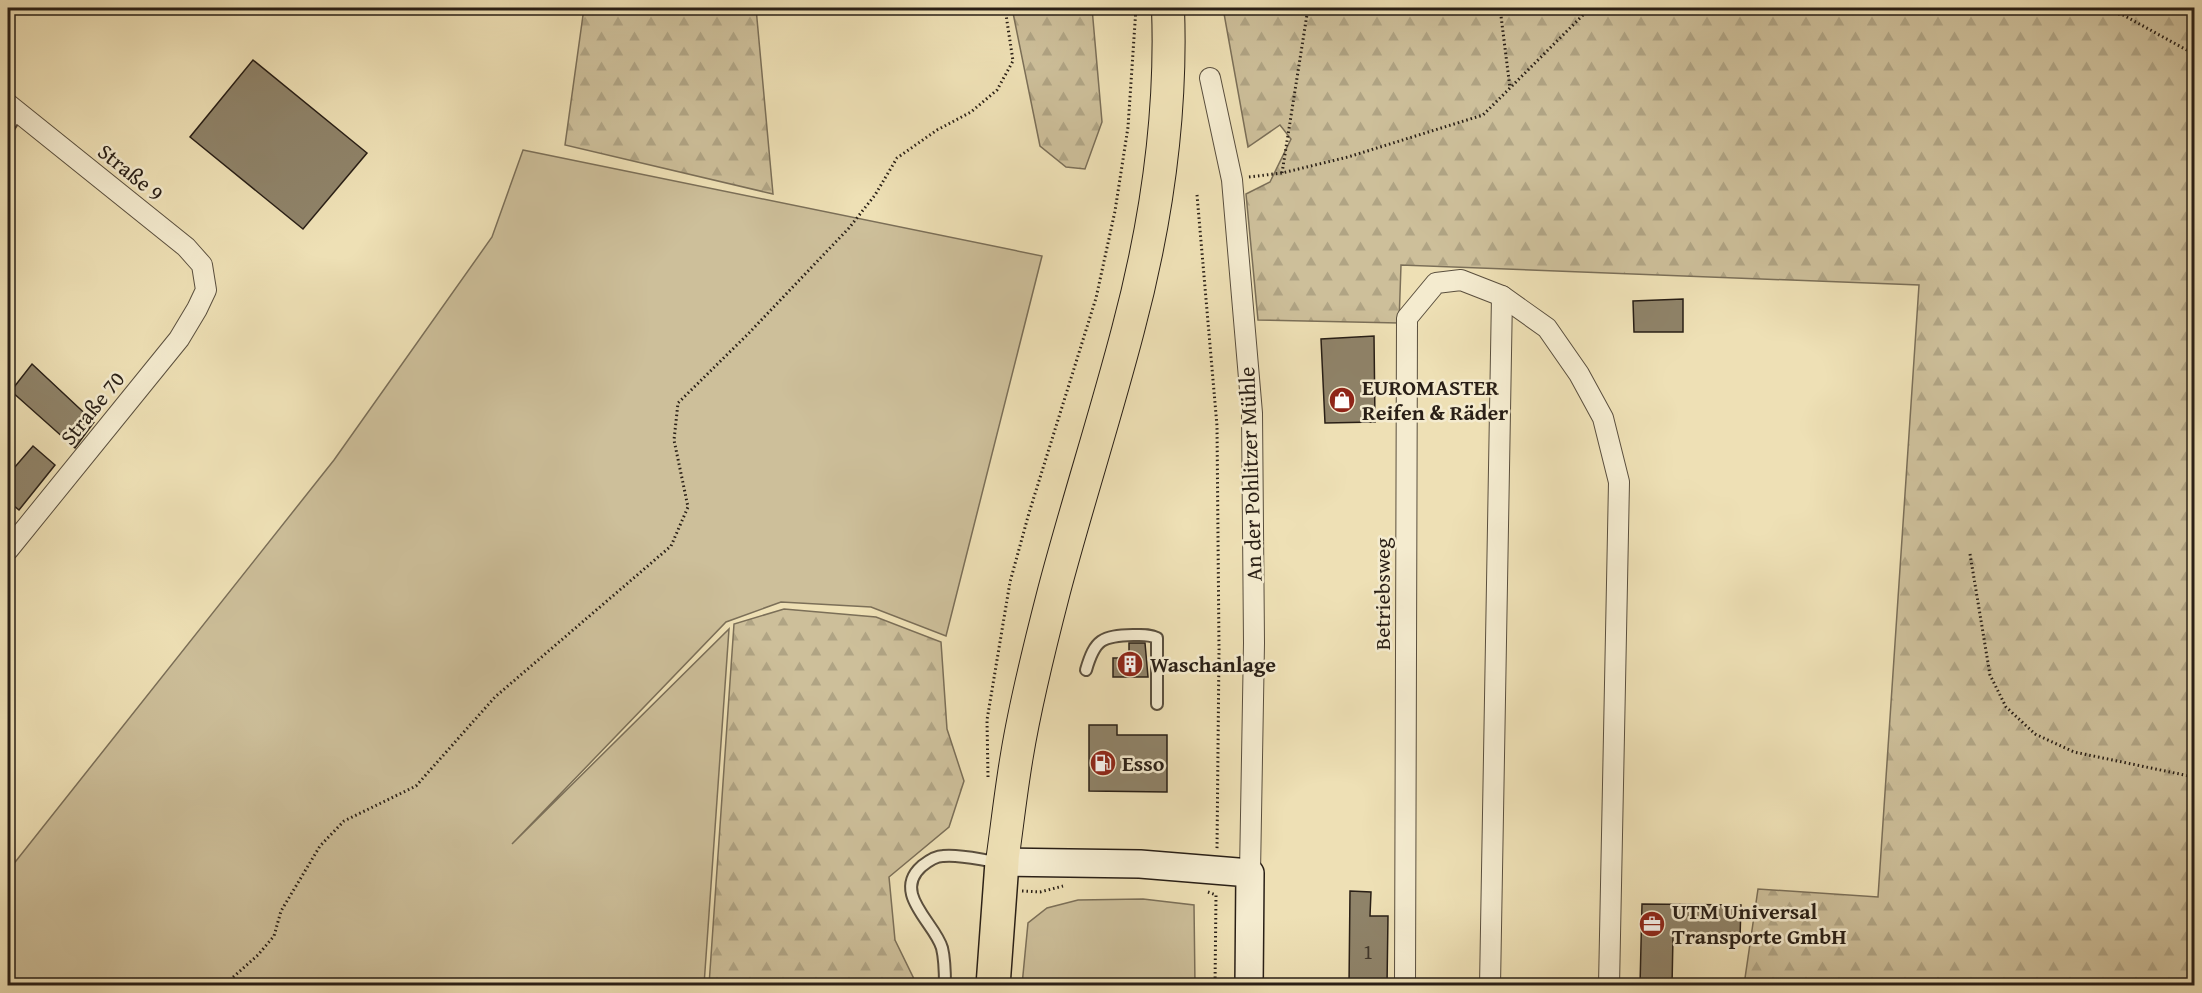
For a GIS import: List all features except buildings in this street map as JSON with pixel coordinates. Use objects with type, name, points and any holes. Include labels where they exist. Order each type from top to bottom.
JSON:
[{"type":"highway","points":[[993,986],[1002,862]]},
{"type":"main road","points":[[1168,8],[1168,82],[1164,137],[1157,194],[1145,256],[1129,329],[1042,640],[1017,753],[1002,862],[1140,864],[1216,883],[1250,873]]},
{"type":"main road","name":"An der Pohlitzer Mühle","points":[[1249,986],[1250,873]]},
{"type":"street","name":"An der Pohlitzer Mühle","points":[[1210,78],[1232,180],[1251,413],[1254,643],[1250,873]]},
{"type":"street","name":"Straße 9","points":[[11,115],[186,247],[202,265],[206,290]]},
{"type":"street","name":"Betriebsweg","points":[[1404,986],[1407,318],[1436,283],[1461,280],[1502,296],[1547,328],[1580,374],[1603,418],[1619,482],[1609,986]]},
{"type":"street","name":"Straße 70","points":[[8,550],[179,339],[206,290]]},
{"type":"street","points":[[1490,986],[1502,296]]},
{"type":"lane","points":[[1086,670],[1093,649],[1110,636],[1151,635],[1157,638],[1157,704]]},
{"type":"lane","points":[[945,986],[942,947],[918,911],[914,898],[912,887],[915,873],[926,863],[941,856],[1002,862]]},
{"type":"path","points":[[223,986],[258,956],[273,936],[281,911],[320,846],[344,821],[416,786],[495,697],[671,546],[688,507],[674,440],[678,403],[748,334],[849,228],[875,195],[897,159],[937,130],[971,112],[997,90],[1013,61],[1005,8]]},
{"type":"path","points":[[1282,173],[1308,8]]},
{"type":"path","points":[[1500,8],[1510,88]]},
{"type":"path","points":[[1232,180],[1282,173],[1348,157],[1483,116],[1590,8]]},
{"type":"path","points":[[2034,8],[2059,12],[2092,8],[2123,15],[2194,54]]},
{"type":"path","points":[[1197,195],[1217,426],[1219,650],[1216,883]]},
{"type":"path","points":[[1970,554],[1990,675],[2006,707],[2035,734],[2074,752],[2194,777]]},
{"type":"green space","points":[[584,8],[756,8],[773,194],[565,145]]},
{"type":"green space","points":[[1012,8],[1092,8],[1102,122],[1085,169],[1066,167],[1040,146]]},
{"type":"green space","points":[[1223,8],[2194,8],[2194,985],[1744,985],[1758,889],[1878,897],[1919,285],[1401,265],[1399,323],[1258,320],[1246,194],[1270,182],[1291,139],[1280,125],[1248,147]]},
{"type":"green space","points":[[523,150],[1042,256],[946,636],[871,607],[781,602],[726,622],[512,844],[729,629],[704,985],[8,985],[8,871],[334,460],[492,237]]},
{"type":"green space","points":[[784,609],[876,617],[941,642],[947,729],[964,781],[949,827],[889,877],[895,940],[915,985],[709,985],[734,624]]},
{"type":"green space","points":[[1143,899],[1194,905],[1195,985],[1022,985],[1028,923],[1047,908],[1078,900]]},
{"type":"place","name":"EUROMASTER Reifen & Räder","points":[[1342,400]]},
{"type":"place","name":"Waschanlage","points":[[1130,664]]},
{"type":"place","name":"Esso","points":[[1103,763]]},
{"type":"place","name":"UTM Universal Transporte GmbH","points":[[1652,924]]}]
